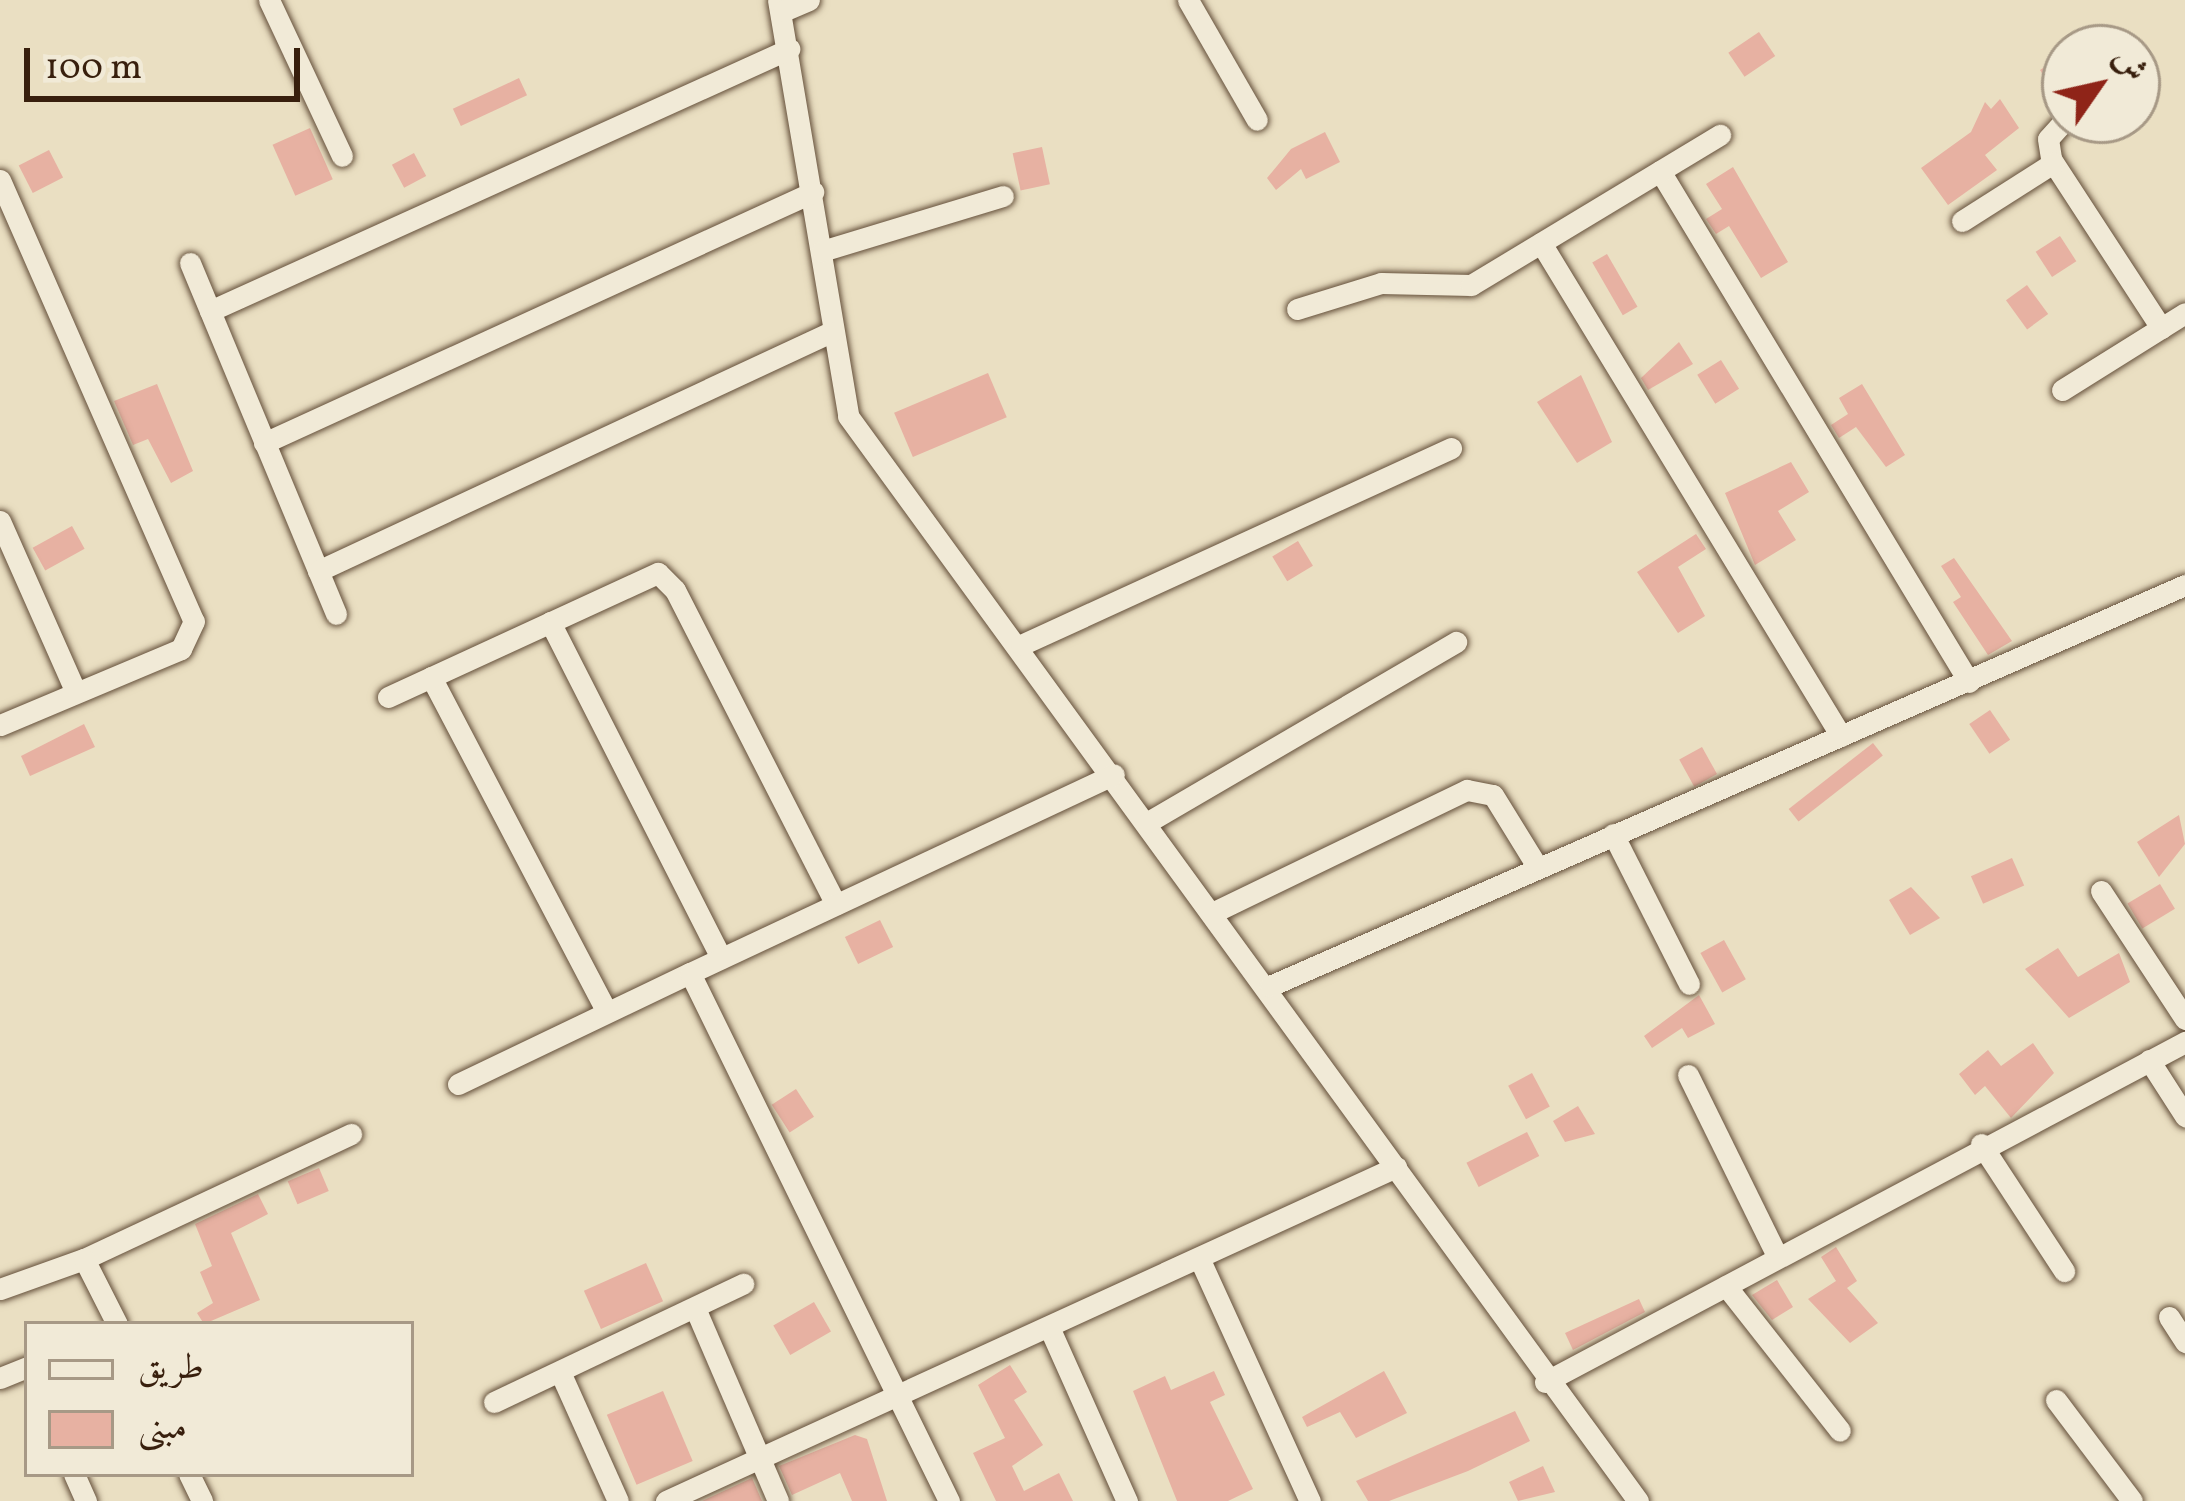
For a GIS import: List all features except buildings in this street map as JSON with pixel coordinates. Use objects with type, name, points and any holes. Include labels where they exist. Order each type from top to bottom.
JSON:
[{"type":"street","points":[[269,0],[342,156]]},
{"type":"street","points":[[809,0],[780,5],[848,416],[1270,986],[1628,1498]]},
{"type":"street","points":[[1188,0],[1257,120]]},
{"type":"street","points":[[210,311],[789,49]]},
{"type":"street","points":[[1297,309],[1381,283],[1471,285],[1720,135]]},
{"type":"street","points":[[2049,144],[2053,163],[2161,328]]},
{"type":"street","points":[[1962,221],[2053,163]]},
{"type":"street","points":[[1660,171],[1969,682]]},
{"type":"street","points":[[0,180],[194,622],[182,650],[0,724]]},
{"type":"street","points":[[265,443],[813,191]]},
{"type":"street","points":[[821,251],[1003,196]]},
{"type":"street","points":[[1541,243],[1841,736]]},
{"type":"street","points":[[190,263],[336,614]]},
{"type":"street","points":[[2062,389],[2185,313]]},
{"type":"street","points":[[318,571],[831,332]]},
{"type":"street","points":[[1022,645],[1451,448]]},
{"type":"street","points":[[0,521],[75,690]]},
{"type":"street","points":[[388,698],[649,575],[666,578],[836,904]]},
{"type":"street","points":[[1270,986],[2185,585]]},
{"type":"street","points":[[550,622],[721,958]]},
{"type":"street","points":[[1148,822],[1456,643]]},
{"type":"street","points":[[431,677],[607,1012]]},
{"type":"street","points":[[458,1084],[1114,774]]},
{"type":"street","points":[[1212,913],[1467,790],[1492,795],[1538,868]]},
{"type":"street","points":[[1613,834],[1689,984]]},
{"type":"street","points":[[2101,891],[2185,1019]]},
{"type":"street","points":[[690,973],[901,1393],[949,1501]]},
{"type":"street","points":[[1545,1382],[1982,1144],[2185,1042]]},
{"type":"street","points":[[2149,1060],[2185,1116]]},
{"type":"street","points":[[1688,1075],[1777,1256]]},
{"type":"street","points":[[0,1289],[84,1258],[351,1134]]},
{"type":"street","points":[[1982,1144],[2064,1270]]},
{"type":"street","points":[[666,1501],[1396,1167]]},
{"type":"street","points":[[84,1258],[116,1321]]},
{"type":"street","points":[[1200,1260],[1310,1501]]},
{"type":"street","points":[[494,1402],[743,1284]]},
{"type":"street","points":[[1726,1286],[1840,1431]]},
{"type":"street","points":[[695,1308],[778,1501]]},
{"type":"street","points":[[2168,1317],[2185,1342]]},
{"type":"street","points":[[1049,1328],[1127,1501]]},
{"type":"street","points":[[560,1372],[618,1501]]},
{"type":"street","points":[[2056,1400],[2132,1501]]}]
